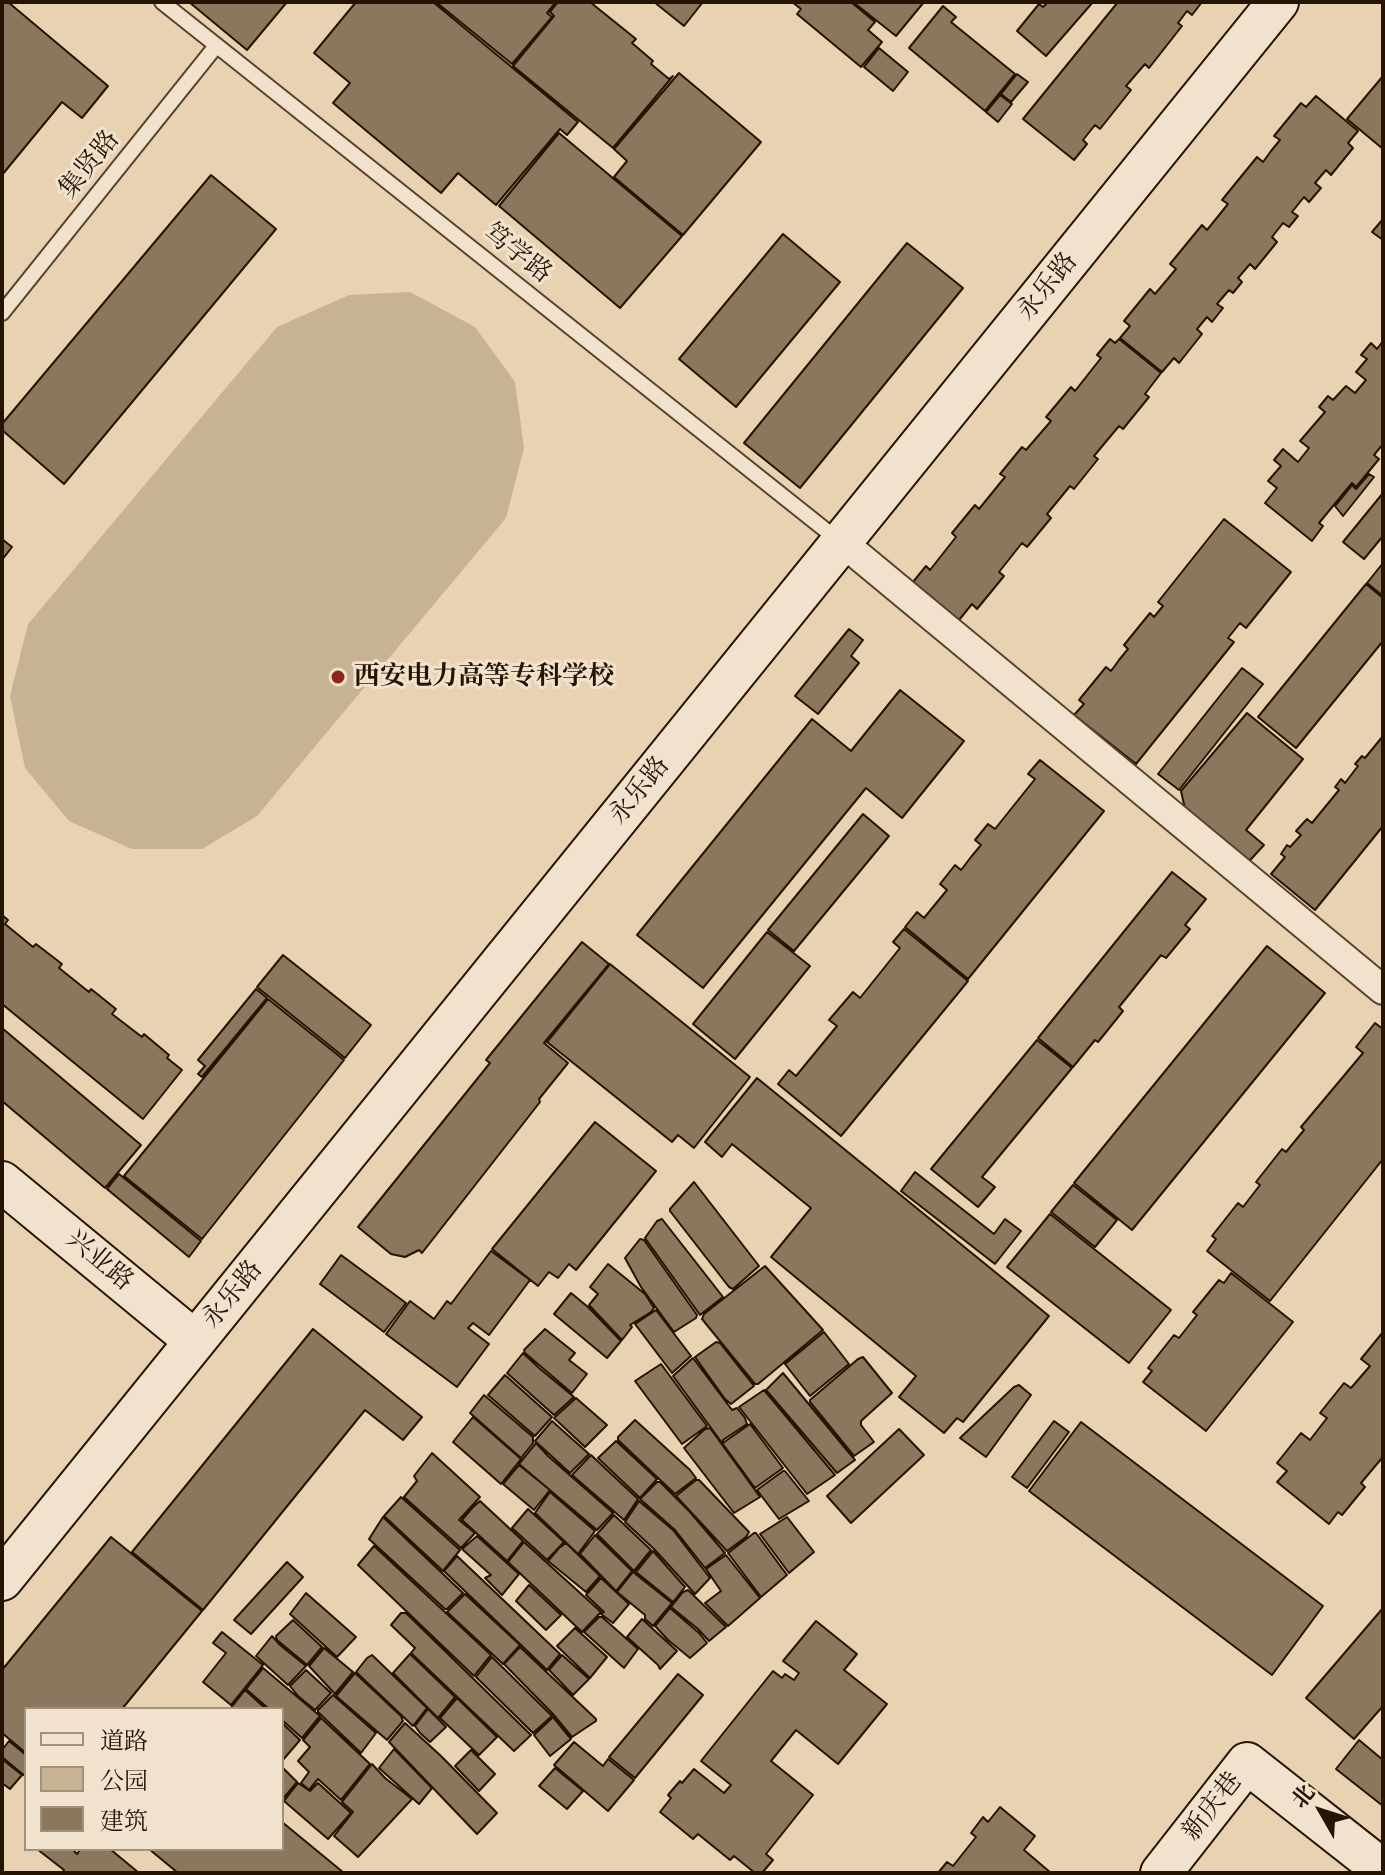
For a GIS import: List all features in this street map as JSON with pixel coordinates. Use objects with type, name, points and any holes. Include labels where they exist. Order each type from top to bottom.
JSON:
[{"type":"street","name":"永乐路","points":[[2,1580],[1278,2]]},
{"type":"street","points":[[842,542],[1383,990]]},
{"type":"street","name":"兴业路","points":[[2,1182],[195,1341]]},
{"type":"street","name":"新庆巷","points":[[1161,1873],[1247,1763],[1383,1870]]},
{"type":"lane","name":"笃学路","points":[[162,2],[842,542]]},
{"type":"lane","name":"集贤路","points":[[2,313],[216,46]]},
{"type":"green space","points":[[410,292],[475,327],[515,382],[524,448],[506,518],[257,816],[202,849],[132,849],[69,821],[25,768],[10,696],[28,624],[277,327],[349,295]]},
{"type":"building","points":[[2,2],[8,2],[108,86],[82,118],[62,102],[2,175]]},
{"type":"building","points":[[189,2],[287,2],[247,50]]},
{"type":"building","points":[[356,2],[433,2],[578,122],[567,135],[560,129],[496,205],[458,173],[441,193],[333,103],[350,83],[314,53]]},
{"type":"building","points":[[436,2],[556,2],[547,13],[552,17],[512,64]]},
{"type":"building","points":[[558,2],[590,2],[636,39],[632,43],[653,61],[651,64],[669,79],[673,76],[613,148],[513,66],[554,16],[550,12]]},
{"type":"building","points":[[654,2],[703,2],[684,26]]},
{"type":"building","points":[[792,2],[851,2],[875,22],[868,30],[882,42],[861,67],[797,14],[801,9]]},
{"type":"building","points":[[853,2],[924,2],[896,36]]},
{"type":"building","points":[[1048,2],[1093,2],[1046,56],[1017,31],[1039,4],[1043,7]]},
{"type":"building","points":[[1118,2],[1202,2],[1192,15],[1187,11],[1178,23],[1182,26],[1149,68],[1145,64],[1126,86],[1131,90],[1100,129],[1095,125],[1083,140],[1087,144],[1074,160],[1023,119]]},
{"type":"building","points":[[943,6],[956,17],[951,22],[1015,74],[985,111],[909,48]]},
{"type":"building","points":[[879,48],[908,72],[893,91],[864,67]]},
{"type":"building","points":[[679,73],[761,142],[683,235],[614,177],[627,161],[614,149]]},
{"type":"building","points":[[1017,74],[1028,82],[1011,102],[1001,94]]},
{"type":"building","points":[[1383,76],[1383,149],[1347,119]]},
{"type":"building","points":[[1000,95],[1012,104],[998,122],[986,112]]},
{"type":"building","points":[[1316,96],[1358,131],[1348,143],[1353,148],[1331,175],[1326,170],[1315,183],[1321,188],[1309,202],[1304,197],[1292,212],[1298,216],[1289,227],[1283,223],[1272,237],[1277,242],[1255,269],[1250,264],[1238,278],[1242,282],[1233,293],[1229,290],[1217,304],[1223,308],[1212,322],[1207,317],[1197,329],[1202,334],[1179,363],[1174,358],[1162,372],[1120,338],[1130,326],[1124,321],[1150,289],[1155,294],[1176,269],[1170,264],[1202,225],[1207,230],[1228,204],[1222,200],[1257,157],[1263,162],[1280,140],[1274,136],[1301,103],[1306,107]]},
{"type":"building","points":[[559,133],[682,236],[620,308],[499,206]]},
{"type":"building","points":[[211,175],[276,229],[64,484],[2,430],[2,424]]},
{"type":"building","points":[[1383,219],[1383,240],[1372,232]]},
{"type":"building","points":[[783,234],[840,282],[736,407],[679,359]]},
{"type":"building","points":[[907,243],[963,288],[800,488],[744,443]]},
{"type":"building","points":[[1110,339],[1115,343],[1119,339],[1161,373],[1145,394],[1149,397],[1123,429],[1119,426],[1094,456],[1098,459],[1074,489],[1070,486],[1047,514],[1051,518],[1027,547],[1022,543],[999,572],[1004,576],[977,609],[972,604],[959,620],[913,582],[926,566],[930,570],[956,537],[952,533],[975,505],[979,509],[1005,477],[1000,474],[1022,447],[1026,450],[1051,421],[1046,417],[1071,387],[1075,391],[1101,358],[1097,355]]},
{"type":"building","points":[[1383,341],[1383,444],[1374,455],[1379,459],[1356,487],[1352,483],[1319,523],[1323,526],[1312,541],[1265,503],[1277,488],[1268,481],[1281,466],[1274,460],[1283,449],[1298,462],[1309,448],[1300,441],[1325,412],[1319,407],[1328,396],[1333,400],[1346,386],[1355,393],[1366,380],[1356,372],[1367,359],[1361,355],[1371,343],[1377,349]]},
{"type":"building","points":[[1369,474],[1374,477],[1343,516],[1335,506],[1352,485],[1356,489]]},
{"type":"building","points":[[1383,493],[1383,536],[1364,559],[1343,542]]},
{"type":"building","points":[[1224,519],[1291,572],[1246,628],[1240,623],[1228,638],[1234,642],[1136,764],[1074,715],[1084,704],[1079,700],[1106,667],[1111,671],[1128,649],[1124,645],[1150,613],[1154,617],[1163,606],[1158,602]]},
{"type":"building","points":[[2,539],[12,547],[2,560]]},
{"type":"building","points":[[1383,563],[1383,596],[1367,583]]},
{"type":"building","points":[[1366,584],[1383,598],[1383,641],[1296,748],[1258,717]]},
{"type":"building","points":[[849,629],[863,640],[851,656],[859,663],[818,714],[795,696]]},
{"type":"building","points":[[1242,668],[1263,684],[1179,790],[1158,774]]},
{"type":"building","points":[[900,690],[964,741],[902,818],[866,788],[703,988],[637,935],[812,719],[851,751]]},
{"type":"building","points":[[1247,713],[1303,759],[1246,830],[1264,845],[1242,869],[1187,818],[1181,791]]},
{"type":"building","points":[[1383,736],[1383,826],[1315,910],[1271,874],[1285,857],[1281,854],[1287,845],[1290,847],[1301,835],[1296,831],[1307,819],[1312,823],[1339,790],[1335,787],[1341,779],[1345,783],[1358,766],[1355,764],[1362,756],[1365,758]]},
{"type":"building","points":[[1040,760],[1104,811],[968,979],[905,927],[917,912],[924,918],[947,890],[940,884],[955,865],[961,870],[981,845],[975,840],[988,824],[995,829],[1035,779],[1028,774]]},
{"type":"building","points":[[863,814],[889,836],[794,951],[768,930]]},
{"type":"building","points":[[1172,872],[1206,899],[1185,925],[1190,929],[1166,958],[1161,955],[1119,1007],[1123,1011],[1073,1067],[1038,1038]]},
{"type":"building","points":[[2,915],[8,920],[5,924],[33,947],[36,944],[62,964],[59,968],[116,1009],[112,1014],[142,1037],[144,1034],[182,1070],[143,1119],[2,1004]]},
{"type":"building","points":[[904,929],[968,981],[841,1136],[778,1084],[789,1070],[796,1076],[837,1026],[829,1020],[853,992],[860,998],[900,948],[893,942]]},
{"type":"building","points":[[767,932],[810,966],[735,1059],[693,1024]]},
{"type":"building","points":[[582,942],[609,964],[544,1043],[568,1063],[422,1253],[419,1250],[405,1257],[391,1254],[358,1227],[490,1063],[486,1060]]},
{"type":"building","points":[[1267,946],[1325,993],[1132,1230],[1074,1183]]},
{"type":"building","points":[[283,955],[371,1025],[345,1058],[257,987]]},
{"type":"building","points":[[610,964],[750,1077],[694,1148],[678,1135],[672,1142],[547,1042]]},
{"type":"building","points":[[256,989],[267,998],[202,1077],[198,1074],[205,1066],[198,1060]]},
{"type":"building","points":[[268,999],[344,1060],[202,1239],[124,1176]]},
{"type":"building","points":[[1375,1023],[1383,1029],[1383,1159],[1270,1301],[1207,1251],[1216,1239],[1212,1236],[1238,1203],[1243,1207],[1260,1185],[1256,1182],[1282,1149],[1286,1152],[1304,1130],[1301,1127],[1363,1053],[1356,1047]]},
{"type":"building","points":[[2,1028],[141,1145],[105,1188],[2,1101]]},
{"type":"building","points":[[1037,1040],[1072,1068],[982,1177],[995,1187],[978,1207],[931,1169]]},
{"type":"building","points":[[757,1078],[1049,1316],[963,1422],[957,1418],[944,1433],[899,1397],[916,1376],[771,1257],[811,1208],[732,1144],[722,1157],[705,1142]]},
{"type":"building","points":[[595,1122],[656,1171],[576,1270],[569,1264],[558,1278],[549,1272],[538,1286],[492,1249]]},
{"type":"building","points":[[915,1172],[994,1234],[1005,1219],[1021,1231],[995,1264],[901,1191]]},
{"type":"building","points":[[119,1174],[201,1241],[189,1257],[107,1189]]},
{"type":"building","points":[[694,1182],[759,1266],[733,1289],[670,1211]]},
{"type":"building","points":[[1073,1185],[1117,1220],[1095,1247],[1051,1212]]},
{"type":"building","points":[[1050,1214],[1171,1310],[1129,1363],[1007,1267]]},
{"type":"building","points":[[662,1219],[723,1297],[700,1315],[645,1238]]},
{"type":"building","points":[[640,1239],[644,1240],[697,1315],[674,1332],[641,1287],[625,1258]]},
{"type":"building","points":[[491,1251],[530,1280],[489,1335],[473,1323],[468,1328],[489,1344],[457,1387],[386,1334],[410,1301],[434,1319],[447,1301],[451,1304]]},
{"type":"building","points":[[341,1255],[406,1303],[384,1332],[320,1284]]},
{"type":"building","points":[[608,1264],[645,1294],[654,1308],[630,1325],[632,1327],[622,1340],[589,1305],[598,1294],[590,1287]]},
{"type":"building","points":[[765,1266],[823,1330],[755,1384],[702,1319],[704,1314]]},
{"type":"building","points":[[1231,1273],[1293,1322],[1206,1431],[1143,1382],[1152,1371],[1148,1368],[1174,1335],[1179,1338],[1197,1315],[1193,1312],[1219,1280],[1224,1283]]},
{"type":"building","points":[[571,1293],[621,1341],[607,1358],[554,1314]]},
{"type":"building","points":[[656,1310],[691,1356],[672,1373],[635,1324]]},
{"type":"building","points":[[313,1329],[422,1417],[403,1440],[365,1410],[203,1610],[132,1552]]},
{"type":"building","points":[[545,1329],[575,1353],[569,1360],[587,1374],[572,1393],[525,1353],[524,1350]]},
{"type":"building","points":[[824,1332],[849,1364],[810,1396],[785,1364]]},
{"type":"building","points":[[1383,1332],[1383,1459],[1361,1483],[1365,1487],[1342,1515],[1338,1512],[1329,1524],[1277,1482],[1287,1471],[1277,1463],[1301,1433],[1310,1440],[1327,1418],[1320,1413],[1344,1383],[1351,1388],[1370,1366],[1361,1359]]},
{"type":"building","points":[[716,1342],[754,1386],[731,1404],[695,1357]]},
{"type":"building","points":[[523,1353],[574,1397],[554,1415],[507,1373]]},
{"type":"building","points":[[863,1357],[892,1393],[861,1421],[874,1442],[854,1456],[810,1400]]},
{"type":"building","points":[[693,1358],[732,1410],[737,1408],[745,1418],[747,1424],[723,1443],[750,1424],[783,1468],[755,1488],[673,1376]]},
{"type":"building","points":[[661,1364],[707,1426],[682,1444],[635,1381]]},
{"type":"building","points":[[783,1373],[855,1460],[837,1473],[766,1390]]},
{"type":"building","points":[[505,1375],[552,1417],[535,1436],[488,1395]]},
{"type":"building","points":[[1019,1385],[1031,1395],[986,1457],[960,1438],[1014,1387]]},
{"type":"building","points":[[764,1390],[835,1475],[807,1494],[739,1407]]},
{"type":"building","points":[[484,1395],[533,1437],[533,1443],[521,1458],[470,1413]]},
{"type":"building","points":[[576,1398],[607,1425],[585,1447],[554,1418]]},
{"type":"building","points":[[473,1417],[521,1459],[501,1484],[453,1442]]},
{"type":"building","points":[[635,1420],[696,1478],[675,1494],[618,1440]]},
{"type":"building","points":[[552,1421],[589,1454],[570,1473],[535,1441]]},
{"type":"building","points":[[1054,1421],[1069,1432],[1027,1488],[1012,1477]]},
{"type":"building","points":[[1081,1422],[1323,1606],[1272,1675],[1029,1491]]},
{"type":"building","points":[[710,1428],[760,1497],[734,1513],[684,1448]]},
{"type":"building","points":[[899,1429],[924,1455],[851,1523],[827,1496]]},
{"type":"building","points":[[616,1441],[657,1479],[640,1498],[598,1458]]},
{"type":"building","points":[[536,1443],[613,1513],[597,1530],[519,1464]]},
{"type":"building","points":[[432,1453],[480,1497],[459,1520],[475,1533],[461,1548],[404,1497],[417,1481],[414,1476]]},
{"type":"building","points":[[591,1455],[638,1499],[624,1520],[572,1475]]},
{"type":"building","points":[[519,1465],[550,1490],[534,1510],[503,1484]]},
{"type":"building","points":[[783,1471],[809,1501],[779,1519],[757,1490]]},
{"type":"building","points":[[696,1480],[749,1532],[727,1551],[676,1496]]},
{"type":"building","points":[[657,1482],[689,1511],[725,1553],[705,1568],[675,1530],[640,1499]]},
{"type":"building","points":[[550,1492],[595,1531],[578,1554],[535,1513]]},
{"type":"building","points":[[401,1497],[460,1550],[443,1571],[384,1516]]},
{"type":"building","points":[[480,1501],[523,1541],[507,1561],[462,1520]]},
{"type":"building","points":[[639,1501],[673,1530],[710,1578],[695,1594],[625,1522]]},
{"type":"building","points":[[528,1509],[564,1542],[547,1560],[512,1528]]},
{"type":"building","points":[[614,1515],[651,1550],[634,1571],[597,1534]]},
{"type":"building","points":[[383,1517],[463,1593],[447,1609],[369,1539]]},
{"type":"building","points":[[787,1517],[814,1552],[789,1573],[760,1534]]},
{"type":"building","points":[[754,1533],[787,1575],[761,1597],[728,1553]]},
{"type":"building","points":[[595,1535],[632,1571],[616,1591],[580,1554]]},
{"type":"building","points":[[477,1536],[519,1574],[502,1595],[485,1578],[491,1575],[462,1549]]},
{"type":"building","points":[[111,1537],[202,1611],[124,1707],[24,1707],[24,1751],[2,1733],[2,1670]]},
{"type":"building","points":[[524,1542],[601,1612],[582,1632],[508,1562]]},
{"type":"building","points":[[566,1543],[600,1576],[586,1592],[548,1561]]},
{"type":"building","points":[[374,1546],[491,1655],[474,1676],[358,1565]]},
{"type":"building","points":[[653,1551],[685,1587],[673,1602],[636,1572]]},
{"type":"building","points":[[726,1555],[760,1598],[728,1626],[705,1603],[721,1591],[706,1569]]},
{"type":"building","points":[[457,1556],[560,1654],[547,1670],[444,1571]]},
{"type":"building","points":[[287,1562],[303,1577],[251,1634],[234,1620]]},
{"type":"building","points":[[633,1572],[672,1603],[653,1626],[645,1615],[617,1592]]},
{"type":"building","points":[[601,1578],[629,1604],[613,1623],[586,1595]]},
{"type":"building","points":[[529,1585],[561,1615],[546,1630],[516,1601]]},
{"type":"building","points":[[688,1590],[726,1627],[709,1641],[671,1607]]},
{"type":"building","points":[[306,1593],[356,1637],[337,1657],[290,1614]]},
{"type":"building","points":[[465,1594],[520,1645],[503,1664],[447,1612]]},
{"type":"building","points":[[670,1608],[707,1643],[690,1658],[655,1626]]},
{"type":"building","points":[[1383,1608],[1383,1706],[1354,1739],[1306,1698]]},
{"type":"building","points":[[401,1613],[406,1613],[531,1735],[514,1751],[411,1653],[415,1648],[391,1625]]},
{"type":"building","points":[[599,1617],[638,1649],[624,1668],[584,1632]]},
{"type":"building","points":[[642,1619],[677,1651],[660,1669],[627,1637]]},
{"type":"building","points":[[293,1620],[322,1647],[307,1665],[277,1640],[276,1636]]},
{"type":"building","points":[[816,1621],[857,1654],[844,1670],[887,1704],[838,1764],[796,1730],[771,1761],[813,1795],[766,1854],[773,1860],[762,1873],[755,1873],[734,1856],[730,1860],[698,1834],[693,1839],[660,1812],[671,1798],[668,1795],[694,1769],[724,1793],[731,1785],[701,1761],[773,1671],[782,1678],[785,1674],[794,1680],[799,1673],[783,1661]]},
{"type":"building","points":[[575,1628],[607,1657],[590,1678],[557,1646]]},
{"type":"building","points":[[222,1632],[263,1665],[231,1705],[203,1682],[226,1653],[213,1643]]},
{"type":"building","points":[[272,1636],[306,1666],[288,1685],[256,1656]]},
{"type":"building","points":[[520,1647],[596,1721],[572,1737],[504,1664]]},
{"type":"building","points":[[324,1648],[353,1672],[335,1694],[309,1666]]},
{"type":"building","points":[[410,1654],[455,1697],[438,1718],[393,1673]]},
{"type":"building","points":[[372,1655],[427,1708],[413,1726],[356,1672]]},
{"type":"building","points":[[562,1655],[589,1679],[573,1695],[549,1670]]},
{"type":"building","points":[[492,1657],[552,1716],[533,1733],[476,1677]]},
{"type":"building","points":[[263,1668],[320,1716],[302,1738],[284,1722],[284,1707],[267,1707],[246,1689]]},
{"type":"building","points":[[306,1670],[331,1693],[315,1710],[290,1686]]},
{"type":"building","points":[[355,1673],[401,1716],[403,1721],[387,1740],[336,1696]]},
{"type":"building","points":[[678,1674],[703,1695],[635,1778],[609,1757]]},
{"type":"building","points":[[245,1690],[264,1707],[232,1707]]},
{"type":"building","points":[[333,1695],[376,1733],[361,1753],[318,1712]]},
{"type":"building","points":[[457,1698],[497,1737],[479,1755],[440,1718]]},
{"type":"building","points":[[428,1709],[446,1727],[430,1742],[415,1726]]},
{"type":"building","points":[[553,1717],[571,1739],[550,1756],[534,1735]]},
{"type":"building","points":[[321,1718],[370,1764],[341,1800],[318,1779],[309,1790],[301,1783],[309,1772],[298,1761],[310,1747],[303,1740]]},
{"type":"building","points":[[405,1723],[497,1813],[477,1834],[389,1742]]},
{"type":"building","points":[[284,1725],[300,1740],[284,1759]]},
{"type":"building","points":[[1359,1740],[1383,1760],[1383,1806],[1336,1769]]},
{"type":"building","points":[[9,1741],[24,1753],[24,1775],[2,1757],[2,1750]]},
{"type":"building","points":[[574,1742],[603,1766],[608,1759],[634,1780],[608,1811],[554,1765]]},
{"type":"building","points":[[394,1749],[432,1788],[419,1804],[379,1768]]},
{"type":"building","points":[[471,1750],[495,1774],[479,1791],[455,1766]]},
{"type":"building","points":[[2,1759],[22,1775],[10,1789],[2,1783]]},
{"type":"building","points":[[372,1764],[412,1799],[358,1857],[334,1836],[353,1812],[342,1802]]},
{"type":"building","points":[[555,1768],[583,1791],[567,1809],[539,1786]]},
{"type":"building","points":[[284,1769],[297,1782],[284,1798]]},
{"type":"building","points":[[298,1783],[310,1791],[318,1783],[351,1813],[328,1839],[284,1801]]},
{"type":"building","points":[[1000,1807],[1035,1836],[1024,1850],[1051,1873],[938,1873],[947,1862],[953,1866],[976,1837],[971,1833],[983,1817],[988,1822]]},
{"type":"building","points":[[284,1824],[344,1873],[178,1873],[151,1851],[284,1851]]},
{"type":"building","points":[[40,1851],[74,1851],[77,1854],[79,1851],[112,1851],[139,1873],[62,1873],[64,1870]]},
{"type":"place","name":"西安电力高等专科学校","points":[[338,677]]}]
